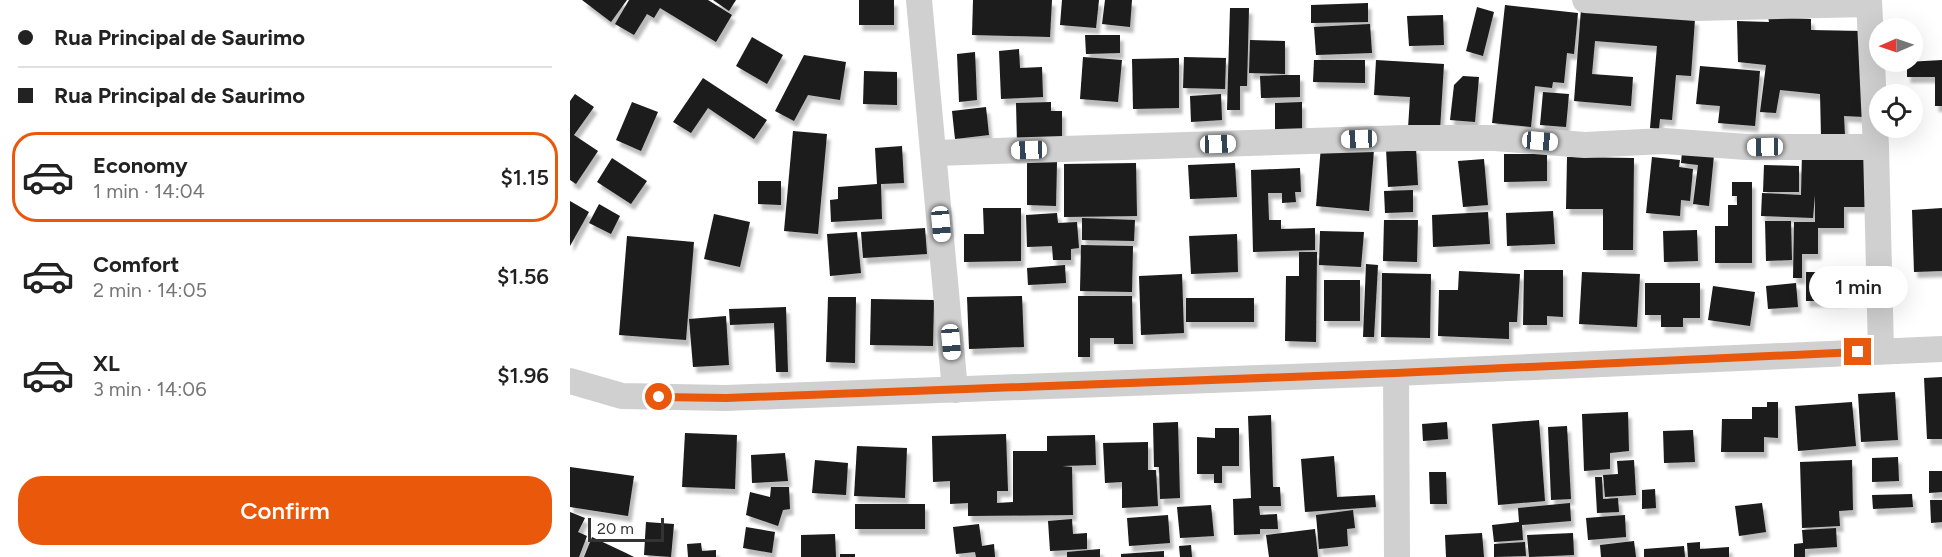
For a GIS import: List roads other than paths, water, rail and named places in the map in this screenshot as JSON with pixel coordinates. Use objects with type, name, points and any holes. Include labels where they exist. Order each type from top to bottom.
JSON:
[{"type":"street","points":[[919,0],[955,390]]},
{"type":"street","points":[[1585,0],[1696,8],[1869,2],[1876,147],[1881,351]]},
{"type":"street","points":[[934,153],[1406,138],[1495,138],[1585,145],[1664,141],[1747,147],[1876,147]]},
{"type":"street","points":[[570,381],[622,396],[726,398],[1396,373],[1942,349]]},
{"type":"street","points":[[1396,373],[1397,557]]}]
